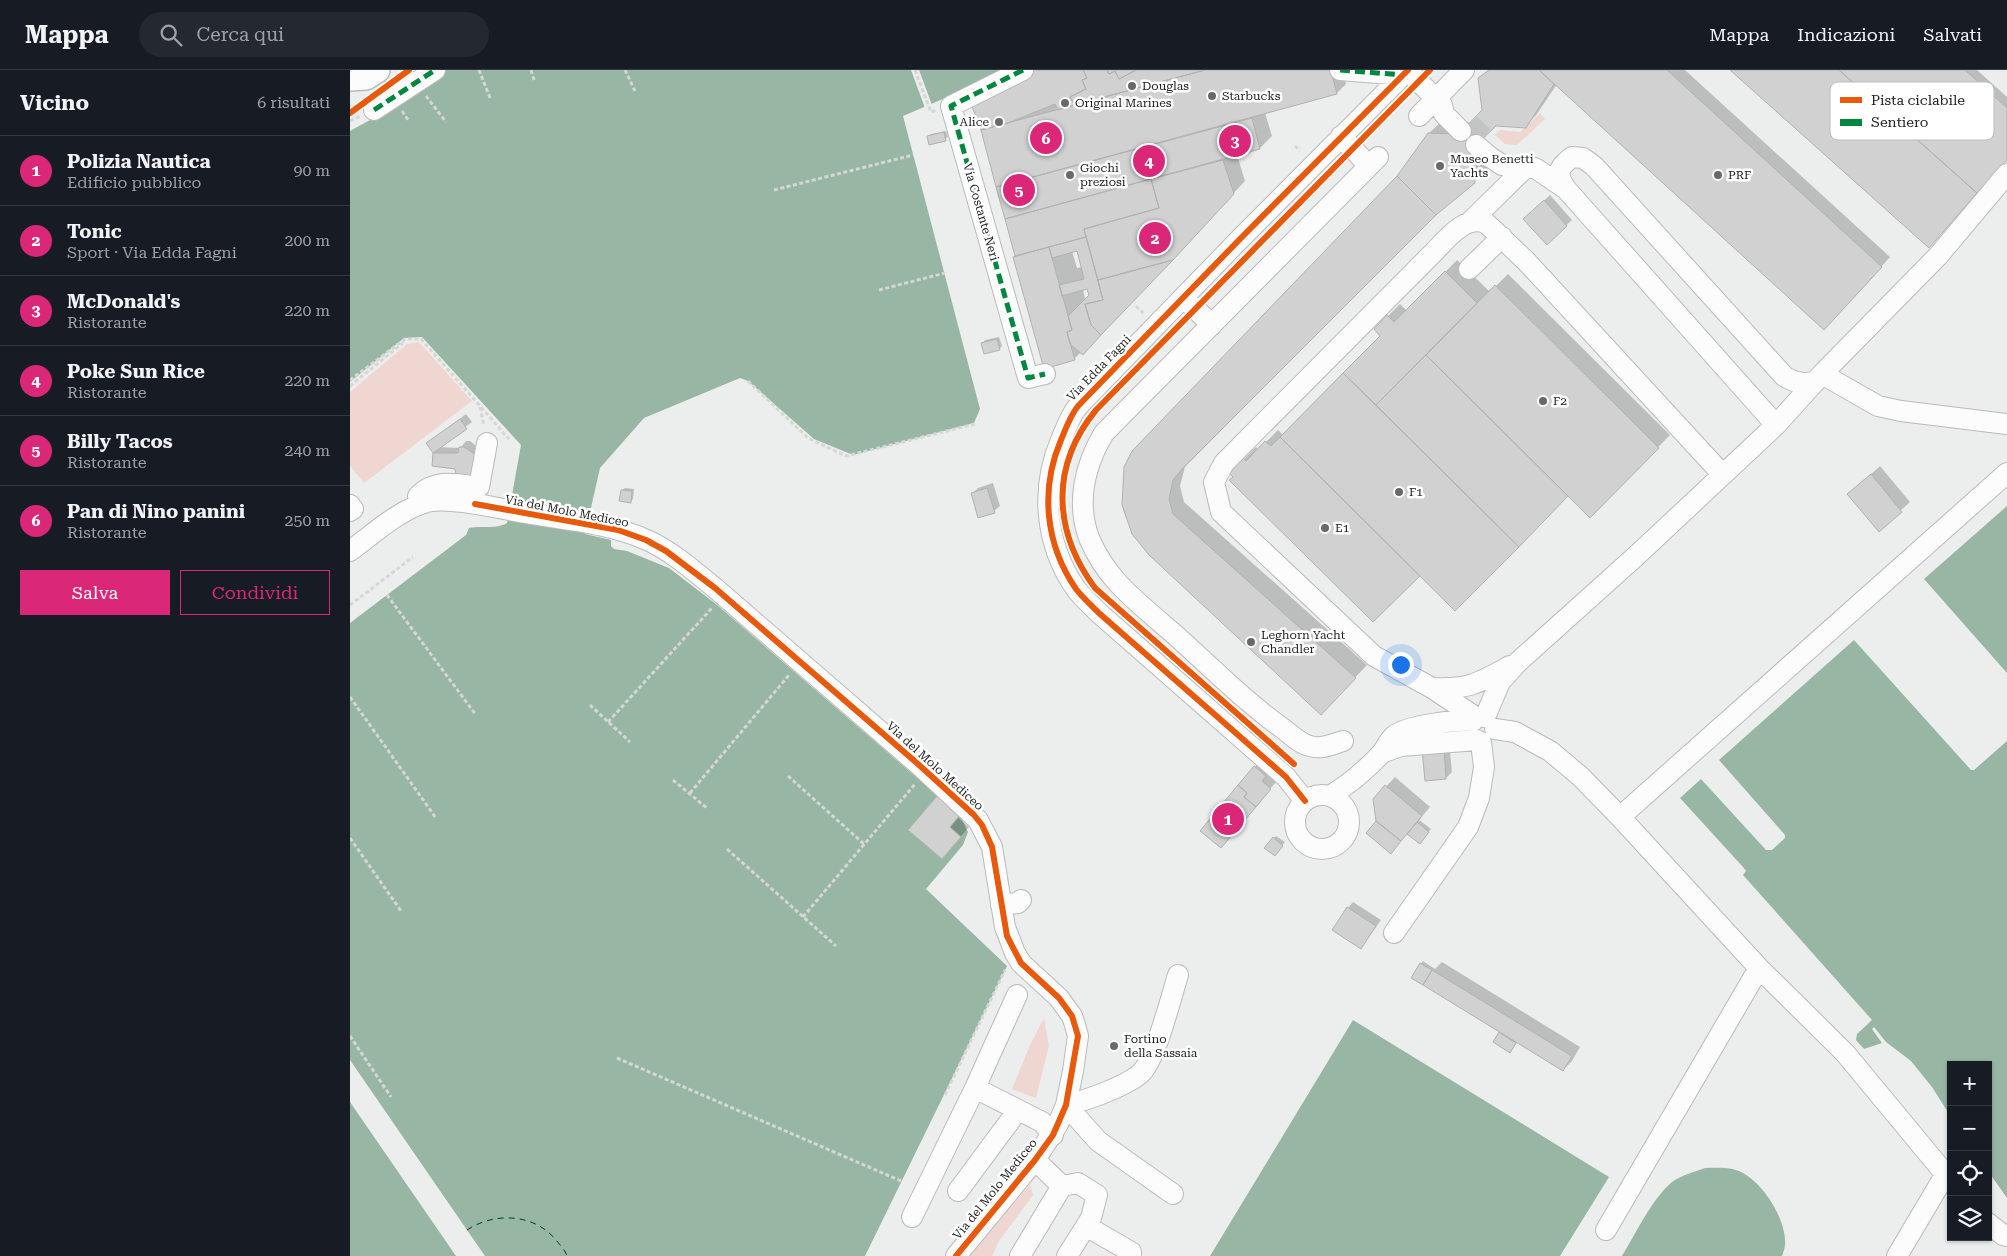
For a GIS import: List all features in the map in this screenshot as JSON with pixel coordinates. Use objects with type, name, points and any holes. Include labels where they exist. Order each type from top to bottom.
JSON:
[{"type":"street","points":[[366,109],[435,70]]},
{"type":"street","name":"Via Costante Neri","points":[[1023,70],[950,106],[1028,378],[1045,374]]},
{"type":"street","points":[[1340,70],[1406,72],[1442,97],[1444,114],[1465,127]]},
{"type":"street","points":[[1419,116],[1442,97],[1464,70]]},
{"type":"street","name":"Via Edda Fagni","points":[[1305,801],[1286,777],[1100,614],[1078,590],[1064,570],[1055,548],[1048,514],[1048,494],[1053,460],[1071,414],[1341,136],[1406,72]]},
{"type":"street","points":[[1341,136],[1374,161],[1104,433],[1086,470],[1082,496],[1085,525],[1097,555],[1118,583],[1268,718],[1299,740],[1310,746],[1324,747],[1343,741]]},
{"type":"street","points":[[1566,189],[1536,168],[1502,165],[1490,157],[1480,141],[1507,156],[1524,158],[1583,158],[1594,166],[1612,183],[1784,376],[1792,382],[1802,384],[1819,378],[1878,406],[1901,411],[2007,424]]},
{"type":"street","points":[[1572,157],[1562,165],[1560,170],[1559,178],[1566,189],[1776,425]]},
{"type":"street","points":[[1481,728],[1432,688],[1374,656],[1220,512],[1214,482],[1224,463],[1439,246],[1471,221],[1525,168]]},
{"type":"street","points":[[1394,933],[1468,827],[1479,798],[1484,767],[1481,728],[1500,682],[1518,662],[1776,425],[1938,256],[2007,174]]},
{"type":"street","points":[[1471,221],[1481,220],[1502,237],[1723,475]]},
{"type":"street","points":[[1469,269],[1502,237]]},
{"type":"street","points":[[1184,298],[1212,325]]},
{"type":"street","points":[[420,505],[418,496],[424,490],[441,483],[479,486],[487,443]]},
{"type":"street","points":[[1620,817],[2007,473]]},
{"type":"street","name":"Via del Molo Mediceo","points":[[350,551],[400,515],[420,505],[440,501],[475,504],[609,528],[646,540],[682,561],[974,814],[982,825],[992,846],[1007,936],[1022,963],[1059,998],[1072,1016],[1078,1036],[1066,1105],[1053,1135],[1035,1160],[956,1256]]},
{"type":"street","points":[[350,505],[353,508],[350,511]]},
{"type":"street","points":[[1171,676],[1193,651]]},
{"type":"street","points":[[1432,688],[1451,689],[1476,685],[1518,662]]},
{"type":"street","points":[[1338,802],[1352,782],[1382,753],[1394,735],[1422,725],[1460,721],[1481,728],[1515,732],[1550,751],[1580,776],[1759,968],[1845,1053],[1947,1177]]},
{"type":"street","points":[[1317,796],[1338,802],[1348,814],[1349,827],[1344,839],[1334,847],[1321,850],[1314,849],[1303,842],[1296,831],[1295,818],[1300,806],[1305,801],[1317,796]]},
{"type":"street","points":[[1001,905],[1018,904],[1021,900]]},
{"type":"street","points":[[1606,1230],[1759,968]]},
{"type":"street","points":[[1173,1194],[1098,1141],[1066,1105],[1080,1102],[1111,1090],[1140,1074],[1152,1057],[1178,974]]},
{"type":"street","points":[[912,1217],[1017,994]]},
{"type":"street","points":[[974,1088],[1042,1122],[1053,1135]]},
{"type":"street","points":[[958,1191],[1018,1110]]},
{"type":"street","points":[[1035,1160],[1062,1186]]},
{"type":"street","points":[[1897,1256],[1947,1180]]},
{"type":"street","points":[[1020,1256],[1062,1186],[1078,1183],[1097,1195],[1091,1218],[1067,1256]]},
{"type":"street","points":[[1086,1226],[1131,1252],[1131,1256]]},
{"type":"street","points":[[1992,1226],[2007,1236]]},
{"type":"path","points":[[479,70],[490,98]]},
{"type":"path","points":[[531,70],[534,80]]},
{"type":"path","points":[[625,70],[635,92]]},
{"type":"path","points":[[915,70],[930,109]]},
{"type":"path","points":[[424,92],[446,122]]},
{"type":"path","points":[[350,114],[366,109]]},
{"type":"path","points":[[1295,146],[1300,151]]},
{"type":"path","points":[[774,190],[913,155]]},
{"type":"path","points":[[879,290],[945,273]]},
{"type":"path","points":[[350,380],[405,339],[422,339],[509,439]]},
{"type":"path","points":[[350,386],[406,341],[421,340],[480,406],[487,443]]},
{"type":"path","points":[[748,381],[808,438],[846,456],[975,424]]},
{"type":"path","points":[[350,605],[413,557]]},
{"type":"path","points":[[387,595],[476,715]]},
{"type":"path","points":[[608,722],[716,604]]},
{"type":"path","points":[[690,793],[794,670]]},
{"type":"path","points":[[350,697],[436,818]]},
{"type":"path","points":[[590,705],[630,742]]},
{"type":"path","points":[[788,776],[864,844]]},
{"type":"path","points":[[673,780],[708,809]]},
{"type":"path","points":[[803,917],[919,780]]},
{"type":"path","points":[[350,838],[400,911]]},
{"type":"path","points":[[727,849],[836,946]]},
{"type":"path","points":[[945,1095],[1006,969]]},
{"type":"path","points":[[350,1036],[392,1097]]},
{"type":"path","points":[[617,1058],[902,1181]]},
{"type":"shaded area","points":[[442,70],[998,70],[999,72],[997,76],[903,116],[980,409],[974,423],[853,455],[814,439],[748,381],[740,378],[644,418],[600,468],[585,534],[611,540],[611,546],[614,549],[627,551],[669,568],[716,604],[960,815],[968,832],[963,845],[926,889],[1007,966],[865,1256],[350,1256],[350,623],[466,535],[469,528],[493,527],[507,523],[521,445],[422,337],[404,338],[350,382],[350,131],[381,114]]},
{"type":"shaded area","points":[[1540,113],[1545,119],[1517,145],[1505,144],[1495,135],[1500,130],[1520,132]]},
{"type":"shaded area","points":[[419,342],[472,401],[364,483],[350,466],[350,392],[407,344]]},
{"type":"shaded area","points":[[2007,506],[2007,673],[1924,579]]},
{"type":"shaded area","points":[[1854,640],[1971,770],[1974,770],[2007,741],[2007,1198],[1992,1177],[1992,1061],[1947,1061],[1947,1111],[1932,1087],[1911,1061],[1886,1042],[1874,1027],[1872,1029],[1882,1043],[1864,1049],[1856,1040],[1857,1034],[1872,1020],[1743,875],[1746,871],[1743,867],[1680,798],[1701,779],[1766,850],[1772,850],[1785,838],[1785,835],[1719,760]]},
{"type":"shaded area","points":[[1044,1018],[1049,1046],[1036,1098],[1012,1089],[1030,1045]]},
{"type":"shaded area","points":[[1353,1020],[1609,1177],[1560,1256],[1210,1256]]},
{"type":"shaded area","points":[[1705,1168],[1736,1170],[1745,1174],[1763,1190],[1782,1223],[1785,1245],[1782,1256],[1622,1256],[1651,1207],[1665,1189],[1680,1177]]},
{"type":"shaded area","points":[[1030,1185],[1033,1195],[999,1241],[992,1256],[967,1256]]},
{"type":"pier","points":[[911,70],[919,70],[932,105],[925,108]]},
{"type":"pier","points":[[350,1060],[485,1256],[456,1256],[350,1102]]},
{"type":"building","points":[[1034,70],[1083,70],[1087,78],[1082,80],[1086,89],[1070,97],[1075,105],[1058,110],[1055,104],[1008,123],[981,130],[970,101]]},
{"type":"building","points":[[1083,70],[1107,70],[1109,74],[1115,71],[1119,79],[1136,70],[1205,70],[1075,105],[1070,97],[1086,89],[1082,80],[1087,78]]},
{"type":"building","points":[[1107,70],[1136,70],[1119,79],[1115,71],[1109,74]]},
{"type":"building","points":[[1205,70],[1331,70],[1337,94],[996,187],[981,130]]},
{"type":"building","points":[[1489,70],[1539,70],[1554,84],[1526,128],[1496,126],[1472,149],[1475,183],[1436,215],[1397,176],[1428,133],[1459,134],[1482,110],[1478,78]]},
{"type":"building","name":"PRF","points":[[1539,70],[1667,70],[1882,267],[1824,330]]},
{"type":"building","points":[[1730,70],[1839,70],[1852,82],[1830,82],[1830,140],[1918,140],[1977,193],[1929,248]]},
{"type":"building","points":[[1839,70],[1965,70],[1978,82],[1852,82]]},
{"type":"building","points":[[1994,96],[2007,108],[2007,160],[1977,193],[1918,140],[1994,140]]},
{"type":"building","points":[[1252,118],[1260,149],[1005,219],[996,187]]},
{"type":"building","points":[[944,132],[946,141],[929,145],[927,136]]},
{"type":"building","points":[[1223,160],[1234,194],[1173,260],[1098,280],[1084,229],[1159,208],[1151,179]]},
{"type":"building","points":[[1397,176],[1436,215],[1183,468],[1173,480],[1169,499],[1173,514],[1356,678],[1321,715],[1149,555],[1132,534],[1122,505],[1124,467],[1132,451]]},
{"type":"building","points":[[1151,179],[1159,208],[1084,229],[1086,237],[1015,256],[1005,219]]},
{"type":"building","points":[[1544,200],[1567,226],[1547,245],[1523,219]]},
{"type":"building","points":[[1086,237],[1103,300],[1085,304],[1091,325],[1101,335],[1083,355],[1070,344],[1067,332],[1072,330],[1068,316],[1089,295],[1087,289],[1062,296],[1059,285],[1084,279],[1077,251],[1052,258],[1049,247]]},
{"type":"building","points":[[1049,247],[1072,330],[1067,332],[1075,360],[1044,369],[1013,257]]},
{"type":"building","points":[[1173,260],[1101,335],[1091,325],[1085,304],[1103,300],[1098,280]]},
{"type":"building","points":[[1445,271],[1477,303],[1376,405],[1343,373],[1380,336],[1374,329],[1387,315],[1394,322]]},
{"type":"building","name":"F2","points":[[1495,285],[1659,448],[1590,518],[1426,355]]},
{"type":"building","points":[[997,339],[1000,350],[984,354],[981,343]]},
{"type":"building","points":[[1426,355],[1568,496],[1519,547],[1376,405]]},
{"type":"building","name":"F1","points":[[1343,373],[1519,547],[1455,611],[1280,437]]},
{"type":"building","points":[[460,419],[467,429],[433,453],[426,443]]},
{"type":"building","name":"E1","points":[[1280,437],[1420,576],[1373,622],[1229,480],[1233,477],[1229,473],[1243,458],[1246,461],[1265,441],[1271,446]]},
{"type":"building","points":[[459,447],[464,447],[475,454],[473,480],[456,475],[455,469],[432,466],[433,453],[458,453]]},
{"type":"building","points":[[1871,474],[1902,512],[1879,532],[1847,494]]},
{"type":"building","points":[[987,488],[995,513],[978,518],[971,493]]},
{"type":"building","points":[[621,490],[632,491],[631,503],[619,501]]},
{"type":"building","points":[[1444,748],[1446,779],[1425,781],[1422,749]]},
{"type":"building","points":[[1254,766],[1266,776],[1262,781],[1271,789],[1256,807],[1244,797],[1247,793],[1238,785]]},
{"type":"building","points":[[1238,785],[1247,793],[1244,797],[1256,807],[1221,848],[1200,831]]},
{"type":"building","points":[[1385,785],[1422,816],[1401,841],[1376,821],[1373,799]]},
{"type":"building","points":[[937,796],[960,815],[950,827],[961,837],[942,859],[908,830]]},
{"type":"building","points":[[1376,821],[1401,841],[1391,854],[1366,833]]},
{"type":"building","points":[[1417,822],[1429,832],[1420,844],[1407,834]]},
{"type":"building","points":[[1273,837],[1283,846],[1275,856],[1264,848]]},
{"type":"building","points":[[1347,907],[1376,926],[1361,949],[1332,930]]},
{"type":"building","points":[[1420,963],[1432,970],[1423,985],[1411,978]]},
{"type":"building","points":[[1432,970],[1572,1056],[1563,1071],[1423,985]]},
{"type":"building","points":[[1499,1032],[1516,1043],[1510,1053],[1493,1042]]},
{"type":"ferry route","points":[[467,1230],[489,1220],[501,1218],[525,1220],[547,1231],[561,1246],[567,1256]]},
{"type":"tunnel","points":[[1469,123],[1484,137]]},
{"type":"marked path","points":[[374,110],[435,70]]},
{"type":"marked path","points":[[1023,70],[951,106],[1028,378],[1045,374]]},
{"type":"marked path","points":[[1340,70],[1403,75]]},
{"type":"cycle path","points":[[350,113],[409,70]]},
{"type":"cycle path","points":[[1305,801],[1286,777],[1100,614],[1076,589],[1066,572],[1052,535],[1048,497],[1050,478],[1061,440],[1070,418],[1078,406],[1408,70]]},
{"type":"cycle path","points":[[1294,764],[1095,588],[1081,566],[1071,544],[1062,499],[1064,476],[1071,453],[1081,431],[1096,410],[1430,70]]},
{"type":"cycle path","points":[[475,504],[618,530],[646,540],[666,551],[715,588],[918,764],[974,815],[982,825],[992,847],[1007,936],[1021,963],[1059,998],[1072,1016],[1078,1036],[1066,1105],[1053,1135],[1035,1160],[956,1256]]},
{"type":"place","name":"Douglas","points":[[1132,86]]},
{"type":"place","name":"Starbucks","points":[[1212,96]]},
{"type":"place","name":"Original Marines","points":[[1065,103]]},
{"type":"place","name":"Alice","points":[[999,122]]},
{"type":"place","name":"Pan di Nino panini","points":[[1046,138]]},
{"type":"place","name":"McDonald's","points":[[1235,141]]},
{"type":"place","name":"Poke Sun Rice","points":[[1149,161]]},
{"type":"place","name":"Museo Benetti Yachts","points":[[1440,166]]},
{"type":"place","name":"Giochi preziosi","points":[[1070,175]]},
{"type":"place","name":"PRF","points":[[1718,175]]},
{"type":"place","name":"Billy Tacos","points":[[1019,190]]},
{"type":"place","name":"Tonic","points":[[1155,238]]},
{"type":"place","name":"F2","points":[[1543,401]]},
{"type":"place","name":"F1","points":[[1399,492]]},
{"type":"place","name":"E1","points":[[1325,528]]},
{"type":"place","name":"Leghorn Yacht Chandler","points":[[1251,642]]},
{"type":"place","name":"Polizia Nautica","points":[[1228,819]]},
{"type":"place","name":"Fortino della Sassaia","points":[[1114,1046]]}]
